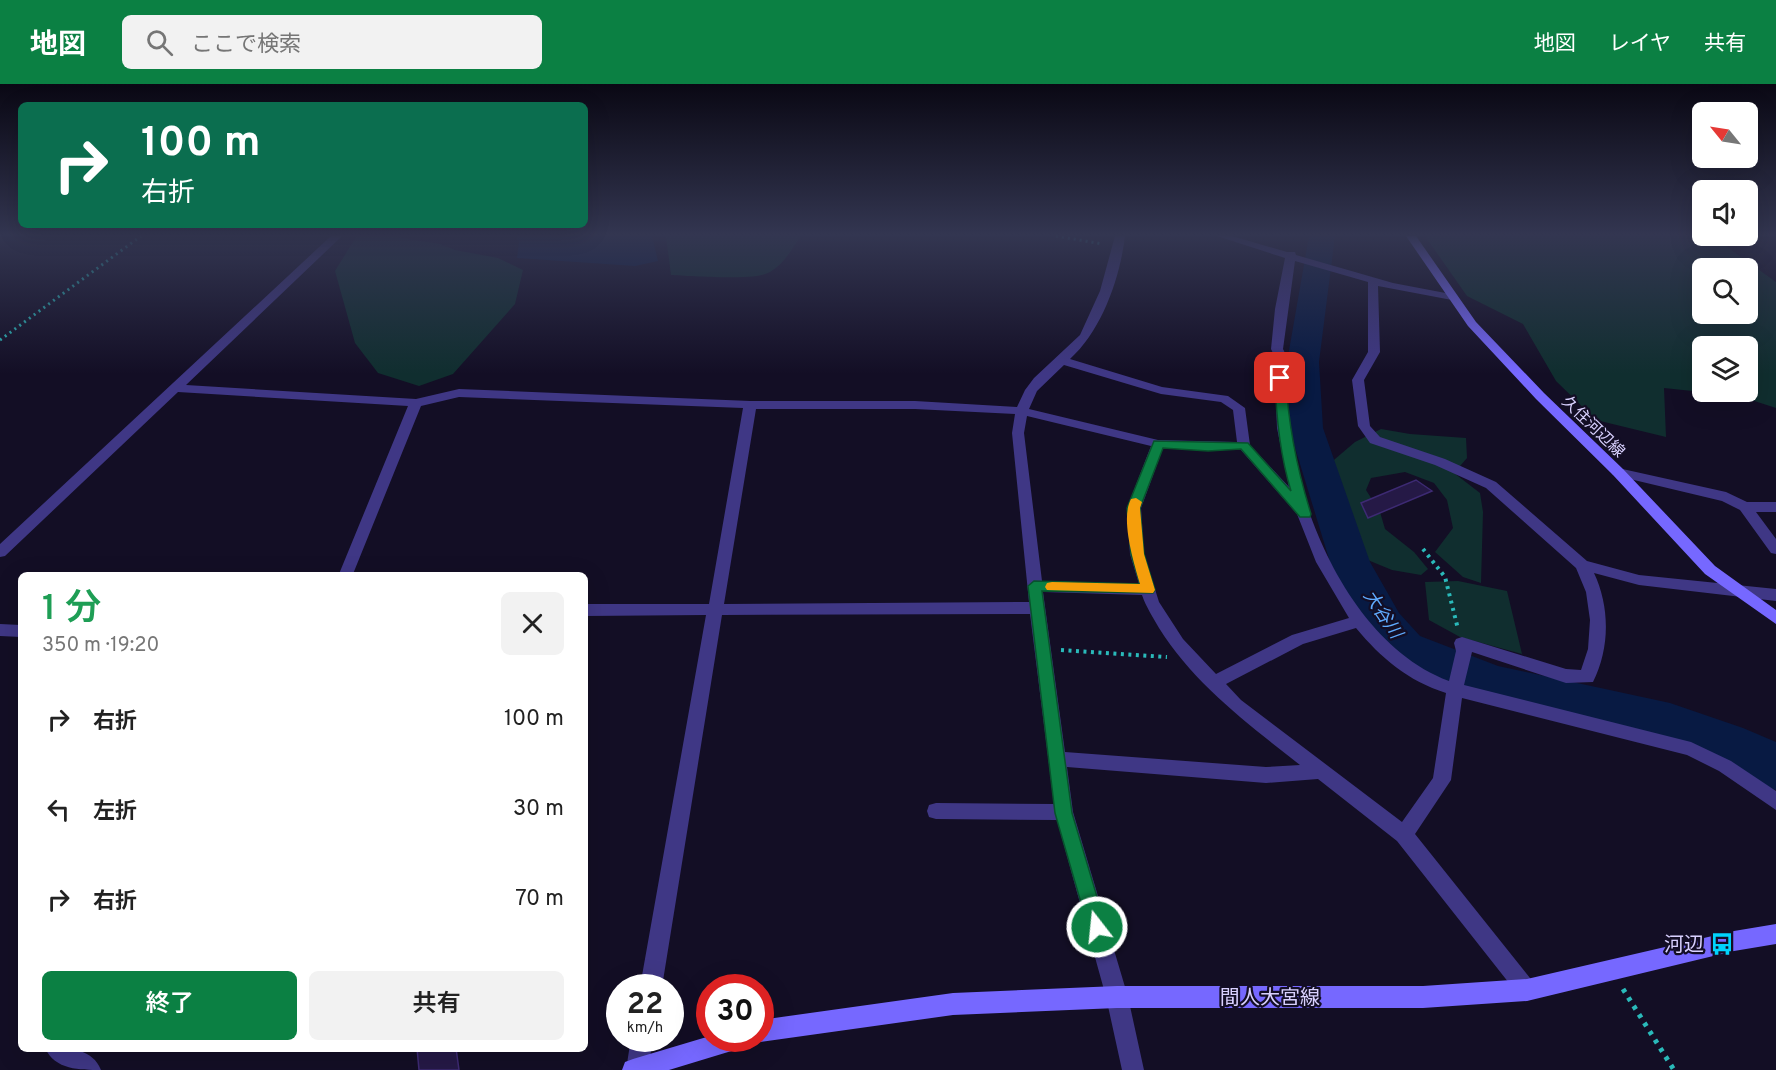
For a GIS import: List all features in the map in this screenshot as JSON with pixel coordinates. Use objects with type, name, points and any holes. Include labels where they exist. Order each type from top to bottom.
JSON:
[{"type":"main road","name":"久住河辺線","points":[[1442,282],[1472,324],[1540,396],[1618,472],[1710,570],[1776,618]]},
{"type":"main road","name":"間人大宮線","points":[[774,1029],[953,1004],[1117,997],[1423,997],[1527,990],[1734,941],[1776,934]]},
{"type":"main road","points":[[635,1069],[696,1051]]},
{"type":"street","points":[[0,552],[289,282]]},
{"type":"street","points":[[1105,282],[1089,327],[1081,342],[1059,360],[1027,394],[1020,411],[1018,433],[1034,586],[1064,813],[1117,997],[1133,1070]]},
{"type":"street","points":[[1286,282],[1277,349],[1280,355],[1281,401],[1291,471],[1324,562],[1342,595],[1369,635],[1402,664],[1430,681],[1456,682],[1491,699],[1690,749],[1712,757],[1740,774],[1776,802]]},
{"type":"street","points":[[1373,282],[1374,352],[1358,380],[1364,426],[1375,440],[1440,462],[1491,485],[1582,564],[1589,578],[1599,615],[1596,658],[1587,678],[1566,676],[1463,647],[1442,780],[1404,835]]},
{"type":"street","points":[[1378,282],[1452,297]]},
{"type":"street","points":[[1059,360],[1161,390],[1224,399],[1239,408],[1244,446],[1305,514]]},
{"type":"street","points":[[177,388],[416,403],[459,393],[750,405],[915,405],[1020,411],[1158,444],[1208,447],[1244,446]]},
{"type":"street","points":[[347,572],[416,403]]},
{"type":"street","points":[[653,974],[750,405]]},
{"type":"street","points":[[1158,444],[1134,508],[1137,554],[1152,603],[1171,633],[1235,705],[1404,835],[1527,990]]},
{"type":"street","points":[[1618,472],[1726,497],[1745,507],[1776,549]]},
{"type":"street","points":[[1745,507],[1776,507]]},
{"type":"street","points":[[1582,564],[1639,579],[1776,595]]},
{"type":"street","points":[[1034,586],[1148,590]]},
{"type":"street","points":[[588,610],[1037,608]]},
{"type":"street","points":[[1214,683],[1298,639],[1360,621]]},
{"type":"street","points":[[0,630],[18,631]]},
{"type":"street","points":[[1056,759],[1266,775],[1321,771]]},
{"type":"street","points":[[936,811],[1064,813]]},
{"type":"street","points":[[62,1052],[90,1070]]},
{"type":"street","points":[[635,1069],[639,1052]]},
{"type":"path","points":[[0,340],[79,282]]},
{"type":"path","points":[[1423,549],[1445,577],[1463,647]]},
{"type":"path","points":[[1042,649],[1191,658]]},
{"type":"path","points":[[1611,970],[1674,1070]]},
{"type":"green space","points":[[338,282],[520,282],[515,304],[453,374],[419,386],[378,373],[355,343]]},
{"type":"green space","points":[[1457,282],[1692,282],[1692,324],[1758,324],[1758,282],[1776,282],[1776,408],[1758,402],[1758,336],[1692,336],[1692,391],[1664,388],[1666,437],[1596,420],[1556,381],[1523,324],[1467,296]]},
{"type":"green space","points":[[1381,429],[1410,434],[1466,438],[1467,458],[1454,473],[1480,493],[1483,512],[1481,583],[1463,577],[1435,552],[1453,528],[1447,500],[1434,483],[1405,472],[1371,478],[1366,490],[1380,512],[1385,529],[1414,552],[1428,569],[1421,575],[1392,570],[1358,556],[1328,465],[1355,442]]},
{"type":"green space","points":[[1458,581],[1507,591],[1522,654],[1460,637],[1429,620],[1425,582]]},
{"type":"building","points":[[1416,480],[1432,491],[1368,518],[1361,503]]},
{"type":"building","points":[[417,1052],[457,1052],[459,1070],[419,1070]]},
{"type":"waterway","name":"大谷川","points":[[1315,282],[1303,362],[1306,428],[1350,562],[1384,624],[1405,648],[1495,683],[1670,722],[1726,742],[1762,758],[1776,769]]},
{"type":"slow traffic","points":[[1052,587],[1148,590],[1137,554],[1134,508],[1136,502]]},
{"type":"place","name":"河辺","points":[[1722,944]]},
{"type":"route","points":[[1097,927],[1064,813],[1034,586],[1148,590],[1137,554],[1134,508],[1158,444],[1208,447],[1244,446],[1305,514],[1291,471],[1280,378]]}]
